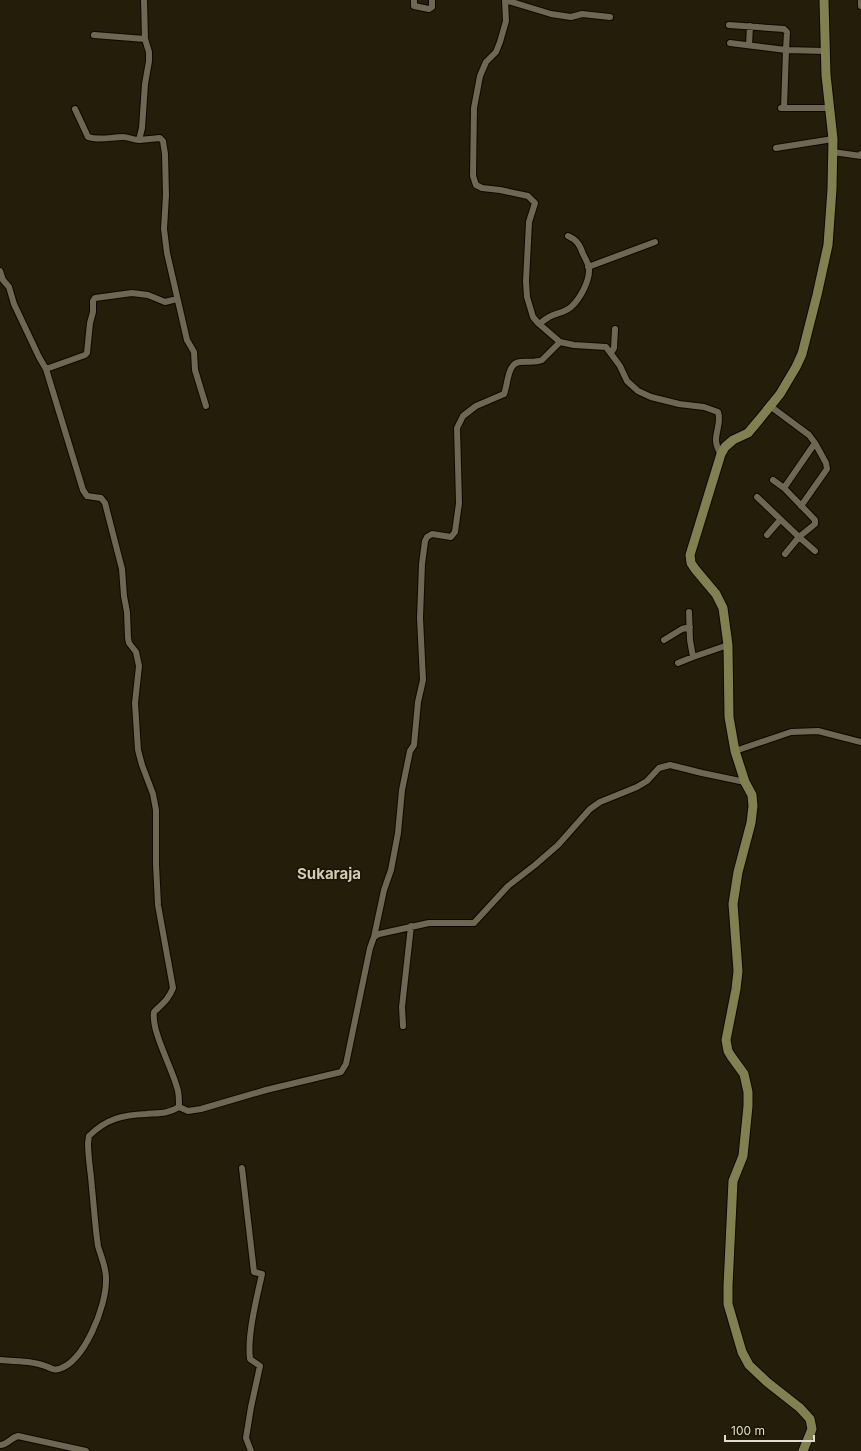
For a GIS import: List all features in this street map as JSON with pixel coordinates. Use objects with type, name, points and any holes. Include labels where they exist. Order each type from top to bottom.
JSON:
[{"type":"main road","points":[[803,1451],[812,1429],[810,1419],[800,1408],[752,1369],[745,1360],[727,1297],[733,1181],[743,1156],[748,1106],[748,1092],[744,1074],[728,1051],[726,1040],[738,971],[733,904],[734,890],[753,814],[752,795],[745,782],[735,751],[729,717],[728,645],[723,608],[720,600],[694,569],[691,563],[690,555],[721,454],[725,447],[733,440],[748,433],[780,394],[802,354],[813,310],[828,245],[832,189],[833,140],[825,51],[824,0]]},
{"type":"street","points":[[139,140],[142,128],[145,84],[149,61],[149,52],[145,39],[144,0]]},
{"type":"street","points":[[414,0],[414,5],[416,7],[428,8],[432,7],[432,0]]},
{"type":"street","points":[[610,17],[582,14],[571,16],[551,14],[505,0],[506,20],[500,42],[496,52],[486,62],[480,76],[474,108],[473,176],[476,185],[482,188],[528,196],[535,203],[529,222],[526,281],[533,317],[539,324],[560,342],[574,345],[606,347],[612,353],[627,381],[638,391],[651,397],[679,404],[704,407],[718,412],[720,419],[716,429],[716,447],[721,454]]},
{"type":"street","points":[[861,0],[861,6]]},
{"type":"street","points":[[729,25],[786,30],[782,108],[829,108]]},
{"type":"street","points":[[749,45],[750,26]]},
{"type":"street","points":[[94,35],[145,39]]},
{"type":"street","points":[[730,43],[786,50],[825,51]]},
{"type":"street","points":[[75,110],[88,137],[103,139],[126,137],[131,140],[160,138],[163,141],[165,154],[166,195],[164,230],[167,253],[178,297],[177,300],[186,340],[194,352],[195,370],[206,406]]},
{"type":"street","points":[[776,148],[833,140]]},
{"type":"street","points":[[833,152],[861,156]]},
{"type":"street","points":[[539,324],[550,316],[567,310],[575,303],[585,284],[588,267],[578,243],[575,239],[568,236]]},
{"type":"street","points":[[588,267],[655,242]]},
{"type":"street","points":[[0,270],[3,280],[8,287],[38,357],[46,369],[83,490],[87,496],[101,498],[104,500],[122,569],[123,588],[127,612],[128,638],[129,643],[136,652],[139,666],[135,703],[138,750],[153,794],[156,810],[158,905],[173,988],[163,1004],[154,1012],[153,1017],[178,1091],[179,1107]]},
{"type":"street","points":[[46,369],[87,353],[90,323],[93,312],[93,300],[95,298],[132,293],[148,295],[165,302],[177,300]]},
{"type":"street","points":[[612,353],[614,348],[615,329]]},
{"type":"street","points":[[179,1107],[188,1110],[201,1109],[266,1090],[341,1072],[346,1064],[371,944],[374,937],[384,890],[391,870],[398,833],[402,790],[410,751],[414,745],[418,702],[423,680],[420,618],[422,564],[425,541],[427,537],[432,534],[451,537],[455,532],[459,503],[457,428],[463,416],[476,406],[504,394],[511,368],[514,364],[518,362],[542,360],[560,342]]},
{"type":"street","points":[[770,406],[809,435],[826,463],[827,469],[801,506]]},
{"type":"street","points":[[784,488],[815,443]]},
{"type":"street","points":[[774,480],[784,488],[815,520],[814,525],[799,537],[785,554]]},
{"type":"street","points":[[757,497],[780,520],[815,550]]},
{"type":"street","points":[[767,535],[780,520]]},
{"type":"street","points":[[690,612],[690,640],[694,657]]},
{"type":"street","points":[[664,640],[690,626]]},
{"type":"street","points":[[678,663],[728,645]]},
{"type":"street","points":[[735,751],[791,732],[818,731],[861,742]]},
{"type":"street","points":[[374,937],[379,934],[429,923],[474,923],[508,886],[535,866],[558,845],[590,809],[606,799],[637,787],[647,781],[659,768],[663,766],[670,764],[702,773],[745,782]]},
{"type":"street","points":[[403,1026],[402,1007],[411,926]]},
{"type":"street","points":[[0,1360],[30,1362],[54,1370],[60,1369],[68,1364],[80,1352],[97,1321],[102,1306],[107,1280],[98,1247],[93,1207],[88,1153],[89,1136],[102,1124],[114,1118],[163,1113],[173,1111],[179,1107]]},
{"type":"street","points":[[242,1168],[254,1272],[262,1274],[257,1292],[250,1341],[250,1359],[252,1362],[260,1366],[246,1438],[251,1451]]},
{"type":"street","points":[[0,1445],[5,1445],[18,1436],[42,1443],[86,1451]]},
{"type":"district","name":"Sukaraja","points":[[329,873]]}]
